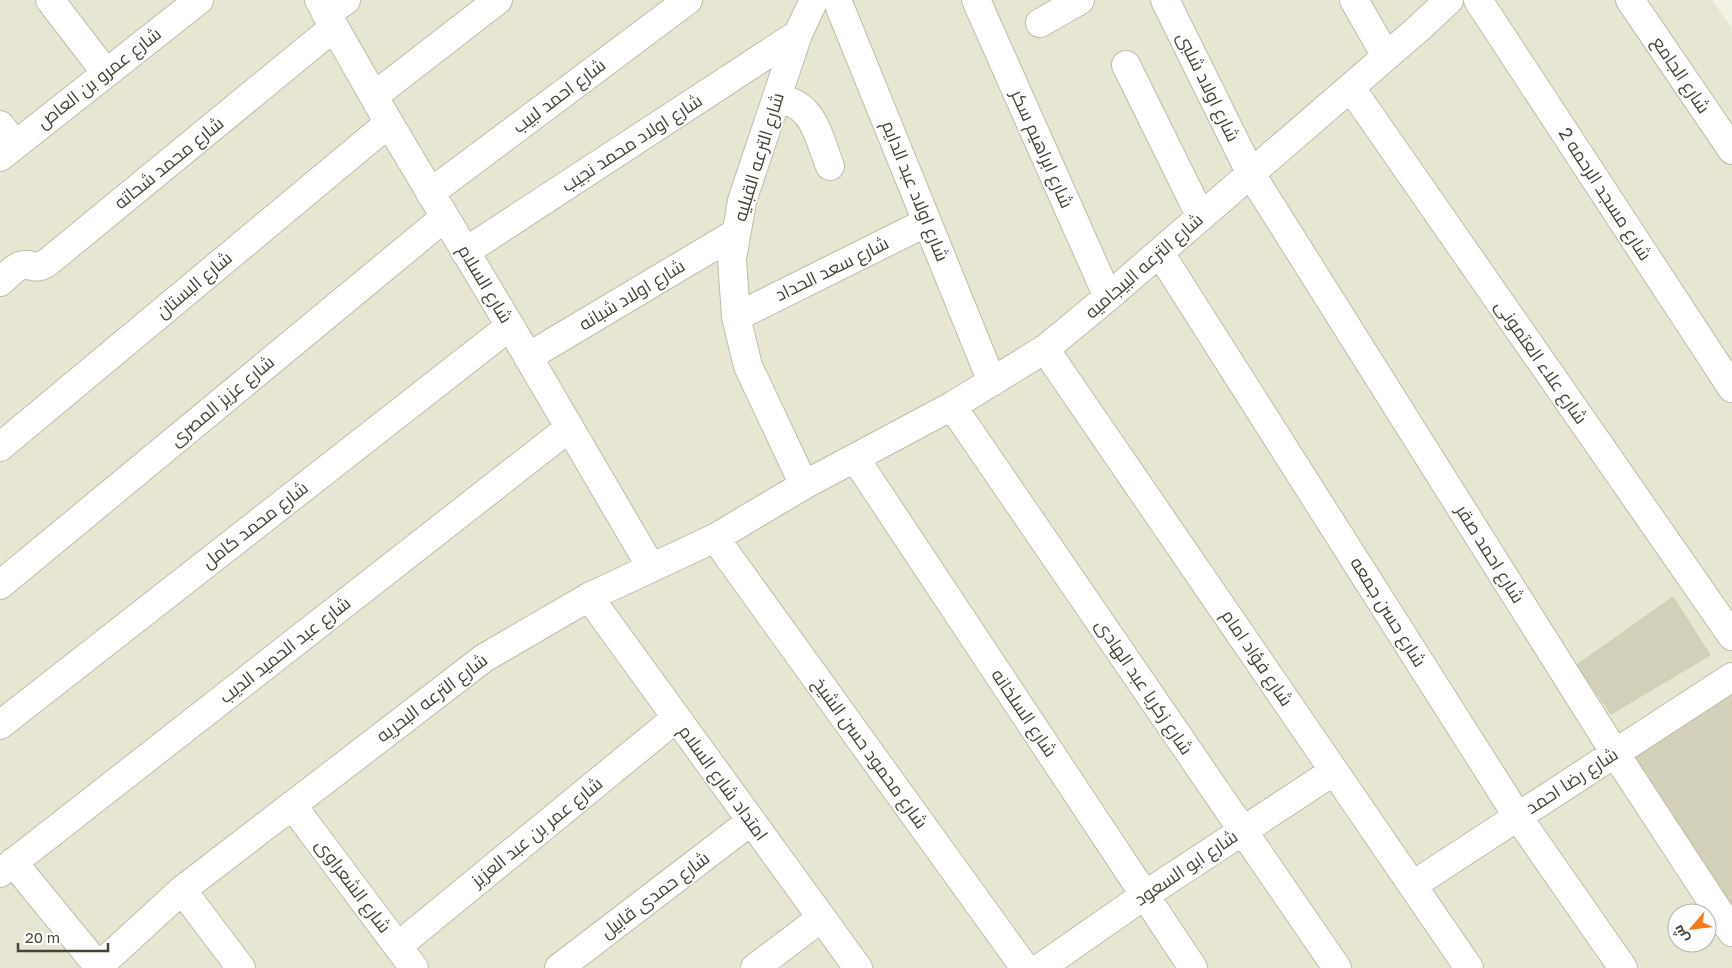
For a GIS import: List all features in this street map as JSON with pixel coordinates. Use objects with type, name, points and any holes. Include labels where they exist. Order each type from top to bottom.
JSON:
[{"type":"street","points":[[50,0],[106,73]]},
{"type":"street","points":[[374,96],[498,0]]},
{"type":"street","name":"شارع احمد لبيب","points":[[430,193],[688,0]]},
{"type":"street","name":"شارع الترعه القبليه","points":[[804,485],[748,366],[736,317],[732,259],[742,201],[798,34],[814,0]]},
{"type":"street","name":"شارع اولاد عبد الدايم","points":[[837,0],[992,382]]},
{"type":"street","name":"شارع ابراهيم سكر","points":[[976,0],[1108,297]]},
{"type":"street","points":[[1040,23],[1080,0]]},
{"type":"street","name":"شارع اولاد شلبى","points":[[1165,0],[1251,174]]},
{"type":"street","points":[[1354,0],[1386,56]]},
{"type":"street","name":"شارع الترعه البيجاميه","points":[[804,485],[952,406],[1045,349],[1160,253],[1449,0]]},
{"type":"street","name":"شارع مسجد الرحمه 2","points":[[1478,0],[1732,388]]},
{"type":"street","name":"شارع الجامع","points":[[1630,0],[1732,150]]},
{"type":"street","name":"شارع عمرو بن العاص","points":[[5,142],[106,73],[185,4]]},
{"type":"street","name":"شارع السلام","points":[[331,11],[389,123],[651,567]]},
{"type":"street","name":"شارع محمد شحاته","points":[[2,276],[22,266],[38,267],[48,262],[331,11]]},
{"type":"street","name":"شارع اولاد محمد نجيب","points":[[465,252],[798,34]]},
{"type":"street","points":[[1126,65],[1201,217]]},
{"type":"street","name":"شارع علاء العتمونى","points":[[1350,88],[1732,636]]},
{"type":"street","points":[[776,99],[796,103],[810,116],[830,166]]},
{"type":"street","name":"شارع البستان","points":[[0,447],[389,123]]},
{"type":"street","name":"شارع احمد صقر","points":[[1251,174],[1614,753],[1732,932]]},
{"type":"street","name":"شارع عزيز المصرى","points":[[0,585],[445,218]]},
{"type":"street","name":"شارع سعد الحداد","points":[[736,317],[927,222]]},
{"type":"street","name":"شارع اولاد شبانه","points":[[528,357],[736,234]]},
{"type":"street","name":"شارع حسن جمعه","points":[[1160,253],[1518,817],[1623,968]]},
{"type":"street","name":"شارع محمد كامل","points":[[0,725],[510,326]]},
{"type":"street","name":"شارع فؤاد امام","points":[[1045,349],[1470,968]]},
{"type":"street","name":"شارع زكريا عبد الهادى","points":[[952,406],[1337,968]]},
{"type":"street","name":"شارع عبد الحميد الديب","points":[[6,868],[569,428]]},
{"type":"street","name":"شارع السلخانه","points":[[855,458],[1194,968]]},
{"type":"street","name":"شارع الترعه البحريه","points":[[98,967],[182,890],[484,658],[589,597],[715,538],[804,485]]},
{"type":"street","name":"شارع محمود حسن الشيخ","points":[[715,538],[1025,968]]},
{"type":"street","name":"امتداد شارع السلام","points":[[589,597],[858,968]]},
{"type":"street","name":"شارع رضا احمد","points":[[1413,885],[1732,677]]},
{"type":"street","name":"شارع عمر بن عبد العزيز","points":[[398,946],[676,718]]},
{"type":"street","name":"شارع ابو السعود","points":[[1040,968],[1145,895],[1334,771]]},
{"type":"street","name":"شارع الشعراوى","points":[[292,805],[414,968]]},
{"type":"street","name":"شارع حمدى قابيل","points":[[559,968],[751,822]]},
{"type":"street","points":[[6,868],[98,967]]},
{"type":"street","points":[[182,890],[241,968]]},
{"type":"street","points":[[755,968],[821,918]]},
{"type":"shaded area","points":[[0,0],[1712,0],[1732,28],[1732,968],[0,968]]},
{"type":"building","points":[[1673,597],[1710,655],[1611,714],[1577,665]]},
{"type":"building","points":[[1727,690],[1732,699],[1732,904],[1632,751]]}]
